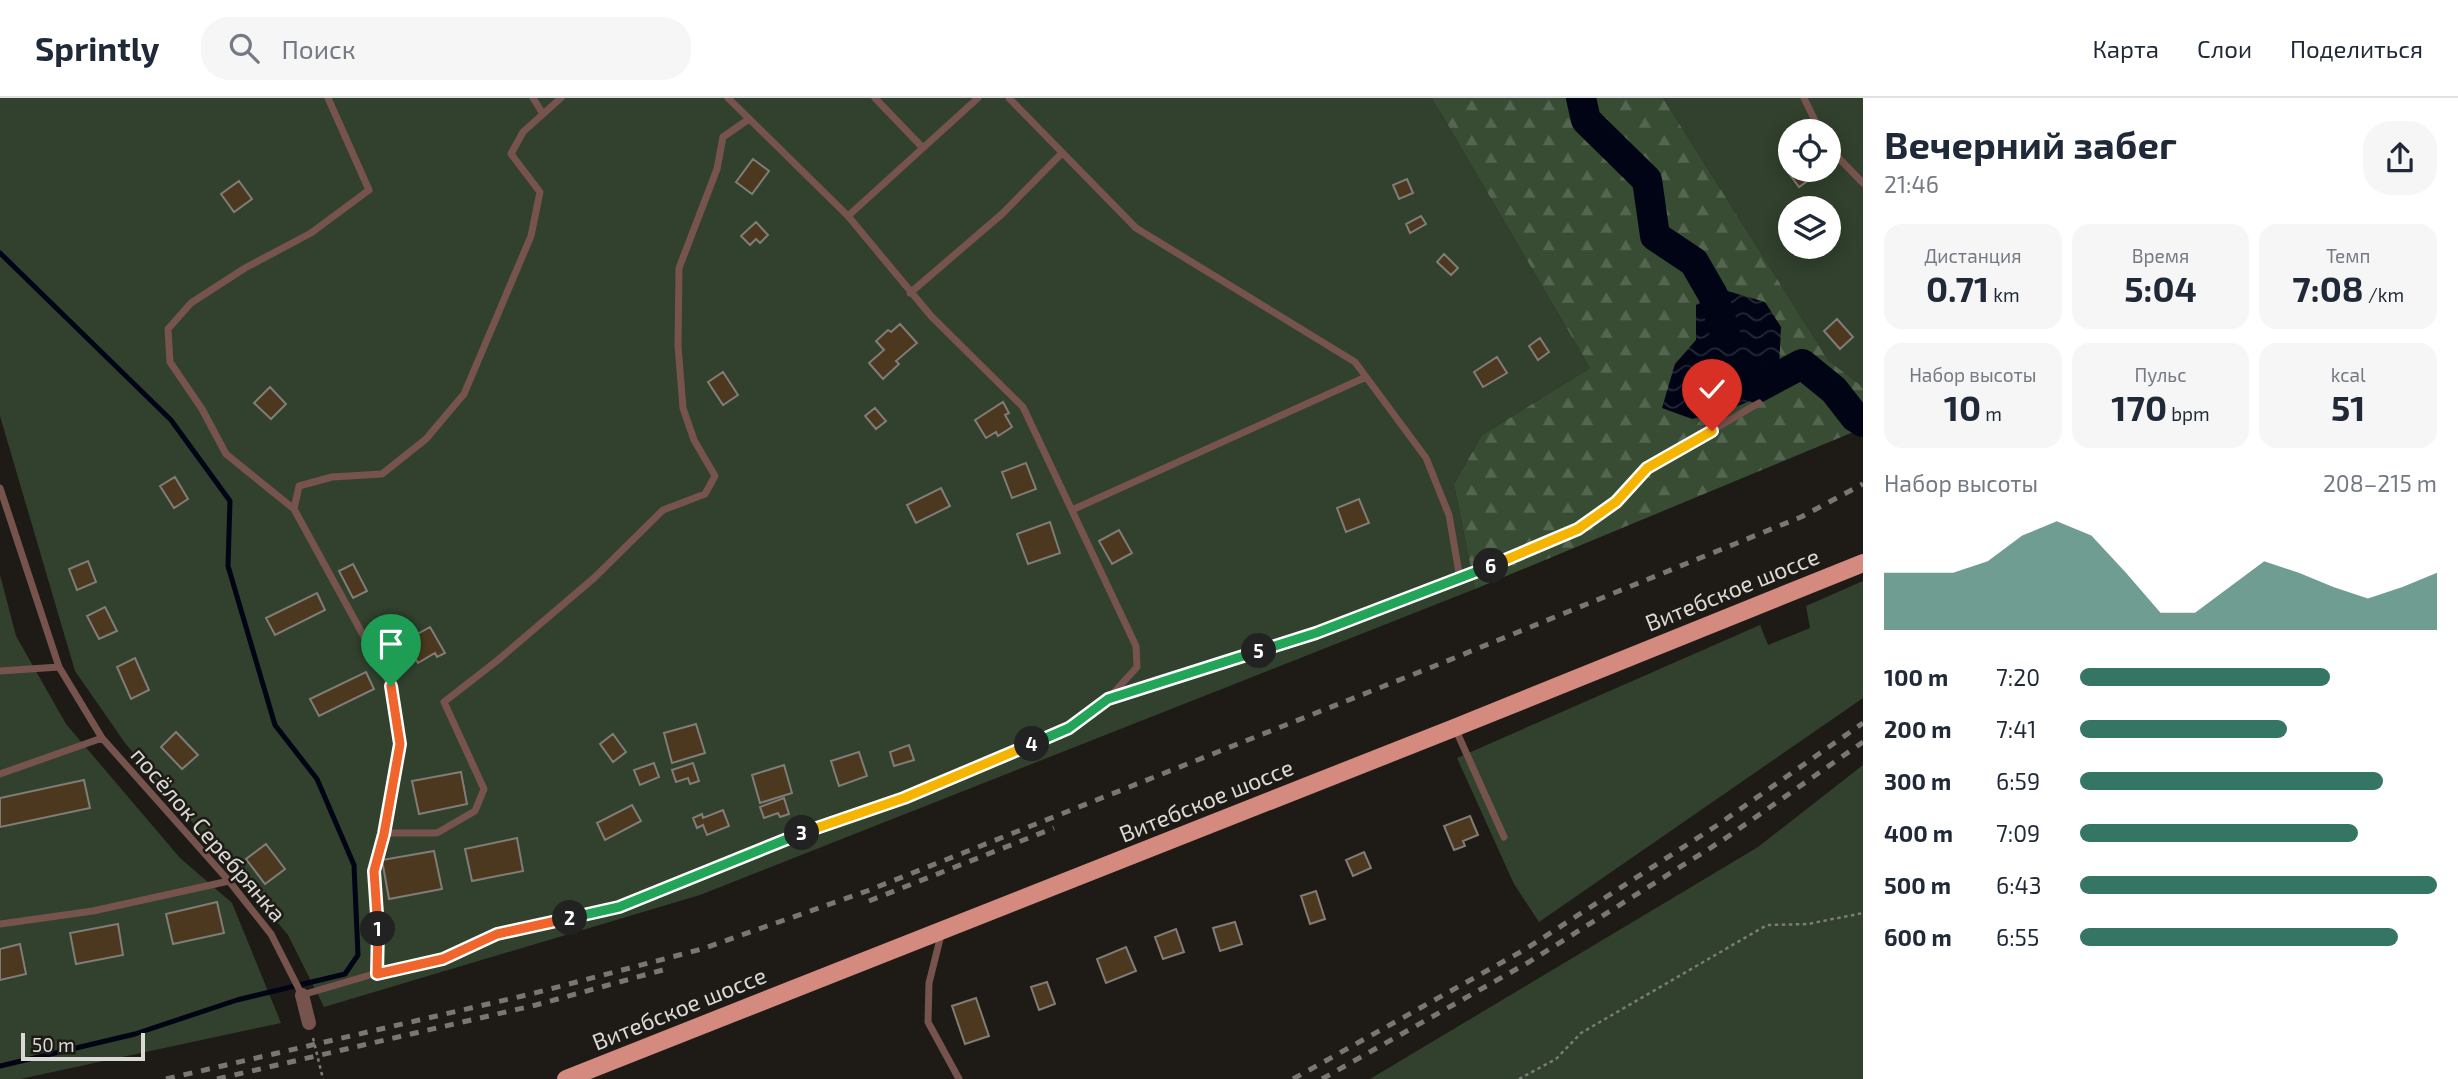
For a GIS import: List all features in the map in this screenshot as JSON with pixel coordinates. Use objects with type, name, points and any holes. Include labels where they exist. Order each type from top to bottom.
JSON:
[{"type":"main road","name":"Витебское шоссе","points":[[566,1079],[1454,728],[1863,563]]},
{"type":"street","points":[[302,995],[309,1023]]},
{"type":"lane","points":[[328,98],[369,190],[311,233],[245,268],[191,303],[168,329],[170,362],[202,409],[226,454],[294,509],[391,686],[400,744],[384,834],[374,871],[379,935],[377,974]]},
{"type":"lane","points":[[533,98],[543,114]]},
{"type":"lane","points":[[294,509],[299,486],[332,477],[382,474],[426,439],[464,394],[531,236],[540,192],[511,154],[523,132],[562,98]]},
{"type":"lane","points":[[302,995],[443,959],[497,934],[619,907],[779,840],[904,798],[1069,728],[1108,699],[1137,667],[1136,646],[1023,407],[910,293],[848,216],[728,98]]},
{"type":"lane","points":[[875,98],[923,148]]},
{"type":"lane","points":[[848,216],[978,98]]},
{"type":"lane","points":[[1009,98],[1136,228],[1355,362],[1426,458],[1449,514],[1460,579]]},
{"type":"lane","points":[[1804,98],[1814,119]]},
{"type":"lane","points":[[384,834],[438,833],[475,811],[484,789],[444,702],[594,578],[663,510],[705,494],[715,475],[694,440],[683,408],[678,346],[679,268],[717,169],[723,137],[749,119]]},
{"type":"lane","points":[[910,293],[1002,214],[1062,153]]},
{"type":"lane","points":[[1841,160],[1863,183]]},
{"type":"lane","points":[[1072,510],[1366,377]]},
{"type":"lane","points":[[1108,699],[1316,633],[1460,579],[1578,529],[1616,502],[1647,468],[1759,403]]},
{"type":"lane","name":"посёлок Серебрянка","points":[[0,488],[59,667],[102,738],[229,881],[271,934],[302,995]]},
{"type":"lane","points":[[0,671],[59,667]]},
{"type":"lane","points":[[1454,728],[1504,837]]},
{"type":"lane","name":"посёлок Серебрянка","points":[[0,774],[102,738]]},
{"type":"lane","points":[[0,924],[93,911],[229,881]]},
{"type":"lane","points":[[942,931],[929,983],[929,1022],[959,1079]]},
{"type":"path","points":[[1519,1079],[1556,1059],[1581,1033],[1767,925],[1808,924],[1863,913]]},
{"type":"path","points":[[309,1023],[323,1079]]},
{"type":"green space","points":[[0,98],[1432,98],[1590,368],[1482,435],[1454,484],[1475,589],[700,895],[324,1007],[288,935],[125,743],[75,671],[0,416]]},
{"type":"green space","points":[[1432,98],[1663,98],[1829,361],[1863,387],[1863,428],[1475,589],[1454,484],[1482,435],[1590,368]]},
{"type":"green space","points":[[1663,98],[1863,98],[1863,387],[1829,361]]},
{"type":"green space","points":[[0,575],[16,636],[66,724],[180,858],[232,903],[281,1023],[20,1079],[0,1079]]},
{"type":"green space","points":[[1863,581],[1863,698],[1539,922],[1514,884],[1457,758],[1760,625],[1768,645],[1810,628],[1806,606]]},
{"type":"green space","points":[[1863,765],[1863,1079],[1370,1079],[1758,847]]},
{"type":"water","points":[[1724,290],[1765,302],[1781,327],[1778,390],[1725,411],[1692,419],[1662,408],[1675,364],[1696,340],[1696,305]]},
{"type":"building","points":[[753,159],[769,171],[752,194],[736,182]]},
{"type":"building","points":[[1407,179],[1413,193],[1399,199],[1393,185]]},
{"type":"building","points":[[239,181],[252,199],[234,212],[221,194]]},
{"type":"building","points":[[1421,216],[1426,224],[1410,233],[1406,224]]},
{"type":"building","points":[[756,222],[768,235],[760,243],[756,239],[750,245],[741,236]]},
{"type":"building","points":[[1444,254],[1458,268],[1451,275],[1437,262]]},
{"type":"building","points":[[1837,319],[1853,337],[1840,349],[1824,331]]},
{"type":"building","points":[[900,324],[917,343],[896,361],[899,364],[883,379],[869,363],[884,350],[876,341]]},
{"type":"building","points":[[1540,338],[1549,352],[1538,360],[1529,346]]},
{"type":"building","points":[[1497,357],[1507,373],[1483,387],[1474,372]]},
{"type":"building","points":[[723,372],[738,395],[723,405],[708,382]]},
{"type":"building","points":[[270,387],[286,404],[271,419],[254,403]]},
{"type":"building","points":[[1003,402],[1009,413],[1005,415],[1012,427],[998,436],[996,432],[986,438],[975,420]]},
{"type":"building","points":[[875,408],[886,421],[876,429],[865,416]]},
{"type":"building","points":[[1026,463],[1036,489],[1012,498],[1002,472]]},
{"type":"building","points":[[175,477],[188,499],[174,508],[160,486]]},
{"type":"building","points":[[941,488],[950,506],[916,523],[907,505]]},
{"type":"building","points":[[1359,499],[1369,523],[1346,532],[1337,508]]},
{"type":"building","points":[[1050,522],[1060,553],[1028,564],[1017,534]]},
{"type":"building","points":[[1119,530],[1132,553],[1112,564],[1099,541]]},
{"type":"building","points":[[88,561],[96,582],[77,590],[69,569]]},
{"type":"building","points":[[353,564],[367,591],[353,598],[339,571]]},
{"type":"building","points":[[317,593],[325,610],[275,635],[266,618]]},
{"type":"building","points":[[105,607],[117,631],[99,639],[87,616]]},
{"type":"building","points":[[430,627],[445,653],[437,657],[435,653],[418,663],[405,641]]},
{"type":"building","points":[[135,658],[149,690],[131,699],[117,667]]},
{"type":"building","points":[[366,672],[374,689],[319,716],[310,699]]},
{"type":"building","points":[[696,724],[705,753],[672,763],[664,733]]},
{"type":"building","points":[[176,732],[198,755],[182,769],[161,747]]},
{"type":"building","points":[[613,734],[626,752],[613,762],[600,744]]},
{"type":"building","points":[[909,745],[914,760],[894,766],[890,752]]},
{"type":"building","points":[[859,752],[867,776],[839,786],[831,761]]},
{"type":"building","points":[[654,763],[659,777],[640,785],[634,770]]},
{"type":"building","points":[[693,763],[699,781],[690,784],[688,778],[676,782],[672,770]]},
{"type":"building","points":[[784,765],[792,793],[760,803],[752,775]]},
{"type":"building","points":[[461,772],[467,804],[419,814],[412,781]]},
{"type":"building","points":[[84,780],[90,808],[0,827],[0,798]]},
{"type":"building","points":[[784,798],[789,814],[780,817],[778,813],[764,818],[760,807]]},
{"type":"building","points":[[632,805],[641,821],[605,840],[597,823]]},
{"type":"building","points":[[723,810],[729,826],[707,835],[703,825],[697,828],[693,818],[702,814],[703,818]]},
{"type":"building","points":[[1470,816],[1478,835],[1463,841],[1465,846],[1454,850],[1444,826]]},
{"type":"building","points":[[517,838],[523,871],[472,881],[465,849]]},
{"type":"building","points":[[266,844],[285,869],[265,884],[246,859]]},
{"type":"building","points":[[434,851],[442,889],[389,899],[382,860]]},
{"type":"building","points":[[1364,852],[1371,868],[1353,876],[1346,860]]},
{"type":"building","points":[[1316,891],[1325,919],[1310,924],[1301,896]]},
{"type":"building","points":[[217,902],[224,933],[173,944],[166,914]]},
{"type":"building","points":[[1235,922],[1242,944],[1220,951],[1213,928]]},
{"type":"building","points":[[118,924],[123,955],[76,964],[70,933]]},
{"type":"building","points":[[1176,929],[1184,952],[1163,959],[1155,937]]},
{"type":"building","points":[[20,944],[26,974],[0,980],[0,949]]},
{"type":"building","points":[[1126,947],[1136,971],[1106,983],[1097,959]]},
{"type":"building","points":[[1047,982],[1055,1004],[1039,1010],[1031,987]]},
{"type":"building","points":[[976,998],[989,1036],[965,1044],[952,1006]]},
{"type":"waterway","points":[[1581,98],[1586,120],[1647,180],[1655,236],[1694,262],[1713,295],[1725,333]]},
{"type":"waterway","points":[[0,253],[171,420],[230,501],[228,566],[275,725],[317,779],[354,865],[358,955],[345,974],[237,1000],[135,1034],[0,1066]]},
{"type":"waterway","points":[[1748,377],[1757,388],[1802,364],[1834,390],[1855,417],[1863,422]]},
{"type":"railway","points":[[166,1079],[531,994],[702,949],[867,891],[1437,665],[1801,517],[1863,484]]},
{"type":"railway","points":[[1293,1079],[1524,950],[1716,826],[1863,723]]},
{"type":"railway","points":[[1322,1079],[1529,962],[1723,840],[1863,742]]},
{"type":"railway","points":[[869,901],[1054,828]]},
{"type":"railway","points":[[217,1079],[536,1005],[670,968]]},
{"type":"route","points":[[391,686],[400,744],[384,834],[374,871],[379,935],[377,974],[443,959],[497,934],[619,907],[779,840],[904,798],[1069,728],[1108,699],[1316,633],[1460,579],[1578,529],[1616,502],[1647,468],[1712,431]]}]
